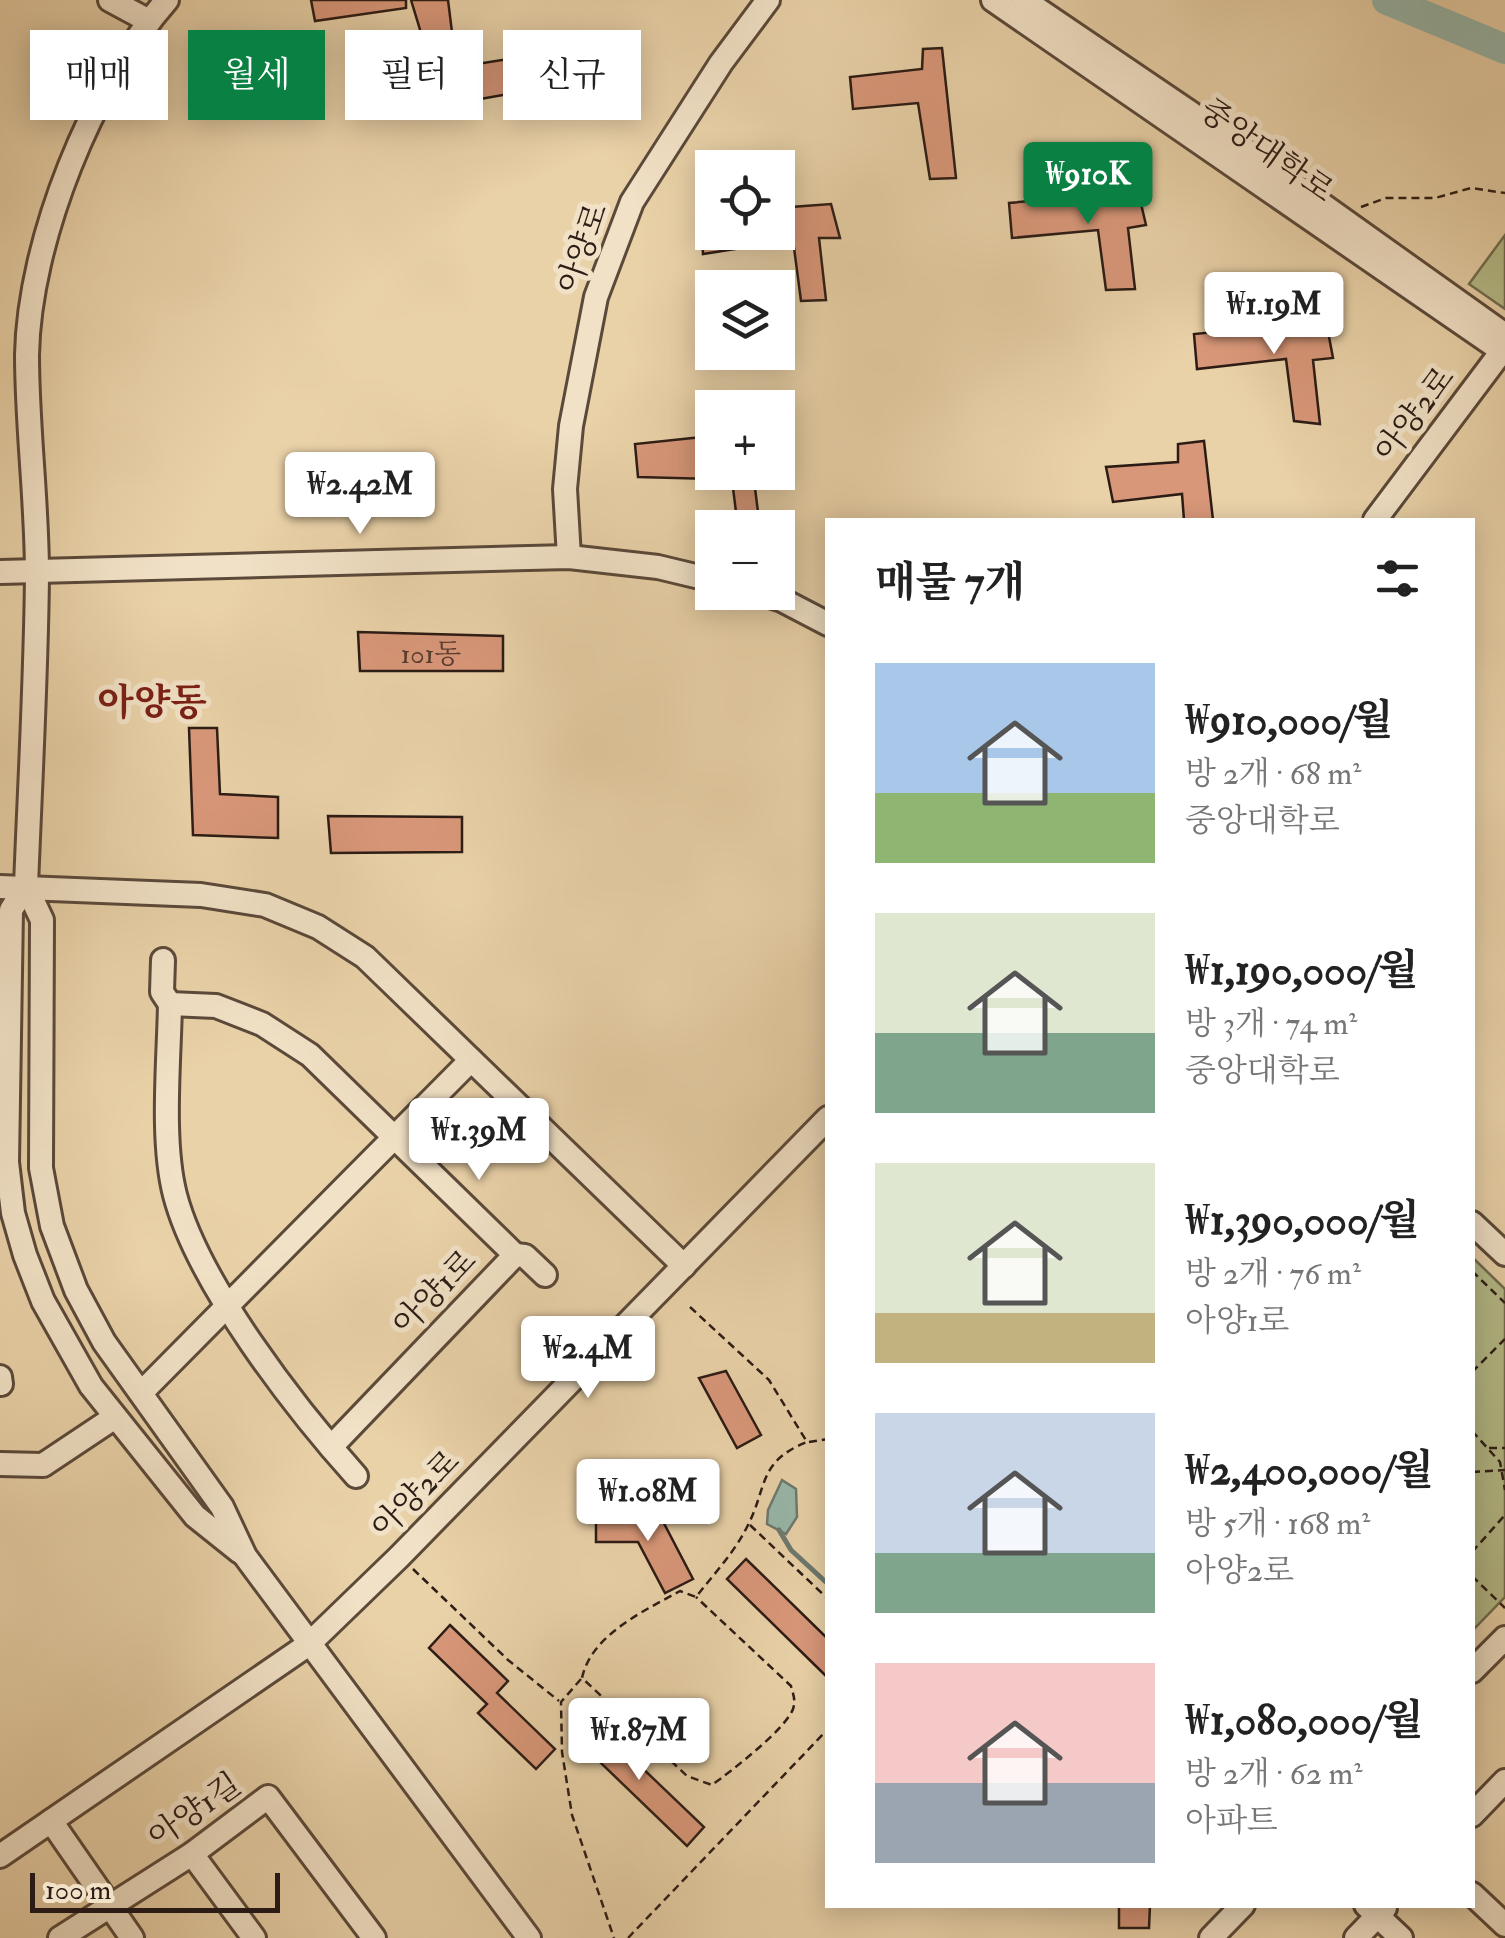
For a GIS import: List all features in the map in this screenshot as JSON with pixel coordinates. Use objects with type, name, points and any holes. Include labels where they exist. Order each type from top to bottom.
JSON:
[{"type":"street","points":[[110,0],[148,21]]},
{"type":"street","points":[[167,0],[148,21],[109,86],[70,162],[32,294],[28,354],[37,572],[26,886],[42,920],[41,1168],[52,1226],[76,1290],[104,1342],[222,1507],[245,1556],[529,1938]]},
{"type":"street","name":"아양로","points":[[570,558],[565,489],[572,426],[596,297],[632,202],[721,63],[768,0]]},
{"type":"street","name":"중앙대학로","points":[[993,0],[1504,346]]},
{"type":"street","name":"중앙대학로","points":[[1024,0],[1336,216],[1504,346]]},
{"type":"street","name":"아양2로","points":[[1376,518],[1504,346]]},
{"type":"street","points":[[0,572],[570,558],[658,567],[695,576]]},
{"type":"street","points":[[795,607],[825,622]]},
{"type":"street","points":[[0,886],[201,895],[265,905],[318,927],[365,958],[684,1266]]},
{"type":"street","points":[[26,886],[11,910],[7,1162],[13,1213],[24,1256],[70,1354],[115,1417],[195,1516],[245,1556]]},
{"type":"street","points":[[163,960],[162,992],[170,1004],[169,1129],[174,1193],[197,1254],[229,1307],[330,1447],[356,1476]]},
{"type":"street","name":"아양1로","points":[[170,1004],[216,1006],[262,1024],[310,1056],[515,1255],[330,1447]]},
{"type":"street","points":[[142,1393],[471,1060]]},
{"type":"street","name":"아양2로","points":[[0,1856],[309,1644],[825,1121]]},
{"type":"street","points":[[1475,1226],[1505,1254]]},
{"type":"street","points":[[515,1255],[525,1256],[545,1276]]},
{"type":"street","points":[[0,1377],[1,1384]]},
{"type":"street","points":[[0,1464],[43,1465],[115,1417]]},
{"type":"street","points":[[1475,1668],[1505,1638]]},
{"type":"street","points":[[1475,1813],[1505,1781]]},
{"type":"street","name":"아양1길","points":[[60,1938],[192,1854],[268,1797],[374,1938]]},
{"type":"street","points":[[52,1821],[132,1938]]},
{"type":"street","points":[[192,1854],[254,1938]]},
{"type":"street","points":[[1475,1897],[1505,1925]]},
{"type":"street","points":[[1211,1938],[1240,1908]]},
{"type":"street","points":[[1356,1938],[1377,1909],[1401,1938]]},
{"type":"path","points":[[1336,216],[1386,198],[1435,198],[1471,188],[1505,193]]},
{"type":"path","points":[[1475,1274],[1505,1303]]},
{"type":"path","points":[[690,1307],[770,1380],[807,1442]]},
{"type":"path","points":[[1475,1369],[1505,1339]]},
{"type":"path","points":[[1475,1433],[1500,1462],[1505,1490]]},
{"type":"path","points":[[696,1598],[749,1524],[762,1482],[784,1452],[825,1439]]},
{"type":"path","points":[[1488,1448],[1505,1448]]},
{"type":"path","points":[[1475,1472],[1503,1470]]},
{"type":"path","points":[[1475,1549],[1505,1515]]},
{"type":"path","points":[[749,1524],[825,1596]]},
{"type":"path","points":[[399,1556],[508,1660],[560,1702]]},
{"type":"path","points":[[1475,1579],[1504,1606]]},
{"type":"path","points":[[1475,1588],[1484,1588]]},
{"type":"path","points":[[582,1678],[687,1776],[712,1785],[741,1764],[792,1713],[794,1700],[790,1686],[696,1598],[680,1591],[609,1636],[586,1662],[582,1678],[560,1702],[562,1752],[572,1816],[614,1938]]},
{"type":"path","points":[[628,1938],[825,1732]]},
{"type":"green space","points":[[1505,235],[1505,309],[1469,284]]},
{"type":"green space","points":[[1475,1260],[1505,1289],[1505,1597],[1475,1628]]},
{"type":"shaded area","points":[[782,1480],[796,1489],[797,1517],[786,1534],[767,1524],[768,1510]]},
{"type":"building","points":[[311,0],[406,0],[406,8],[315,21]]},
{"type":"building","points":[[411,0],[448,0],[452,30],[420,30]]},
{"type":"building","points":[[942,48],[956,178],[930,179],[918,103],[853,109],[850,77],[922,69],[923,49]]},
{"type":"building","points":[[503,60],[503,95],[483,99],[483,63]]},
{"type":"building","points":[[1138,191],[1146,225],[1128,228],[1135,289],[1106,290],[1098,230],[1012,238],[1009,203]]},
{"type":"building","points":[[831,204],[840,238],[819,238],[826,300],[801,301],[794,250],[795,207]]},
{"type":"building","points":[[1326,321],[1333,358],[1313,360],[1320,424],[1294,421],[1286,359],[1197,369],[1194,334]]},
{"type":"building","points":[[695,438],[695,479],[638,477],[635,444]]},
{"type":"building","points":[[1204,441],[1213,518],[1184,518],[1182,494],[1113,502],[1106,467],[1178,462],[1178,444]]},
{"type":"building","points":[[733,490],[755,490],[758,510],[736,510]]},
{"type":"building","points":[[358,632],[503,636],[503,671],[360,671]]},
{"type":"building","points":[[189,728],[217,728],[220,794],[278,797],[278,838],[193,835]]},
{"type":"building","points":[[328,816],[462,817],[462,852],[331,853]]},
{"type":"building","points":[[726,1371],[761,1435],[737,1448],[699,1378]]},
{"type":"building","points":[[635,1508],[657,1510],[693,1579],[665,1593],[638,1542],[596,1542],[596,1517],[632,1516]]},
{"type":"building","points":[[746,1559],[825,1636],[825,1675],[727,1579]]},
{"type":"building","points":[[450,1625],[508,1681],[497,1693],[555,1749],[536,1769],[478,1713],[487,1704],[429,1648]]},
{"type":"building","points":[[591,1719],[704,1827],[687,1846],[574,1737]]},
{"type":"building","points":[[1119,1908],[1150,1908],[1149,1928],[1119,1928]]},
{"type":"waterway","points":[[1387,0],[1505,49]]},
{"type":"waterway","points":[[779,1530],[791,1550],[825,1581]]},
{"type":"district","name":"아양동","points":[[152,702]]}]
